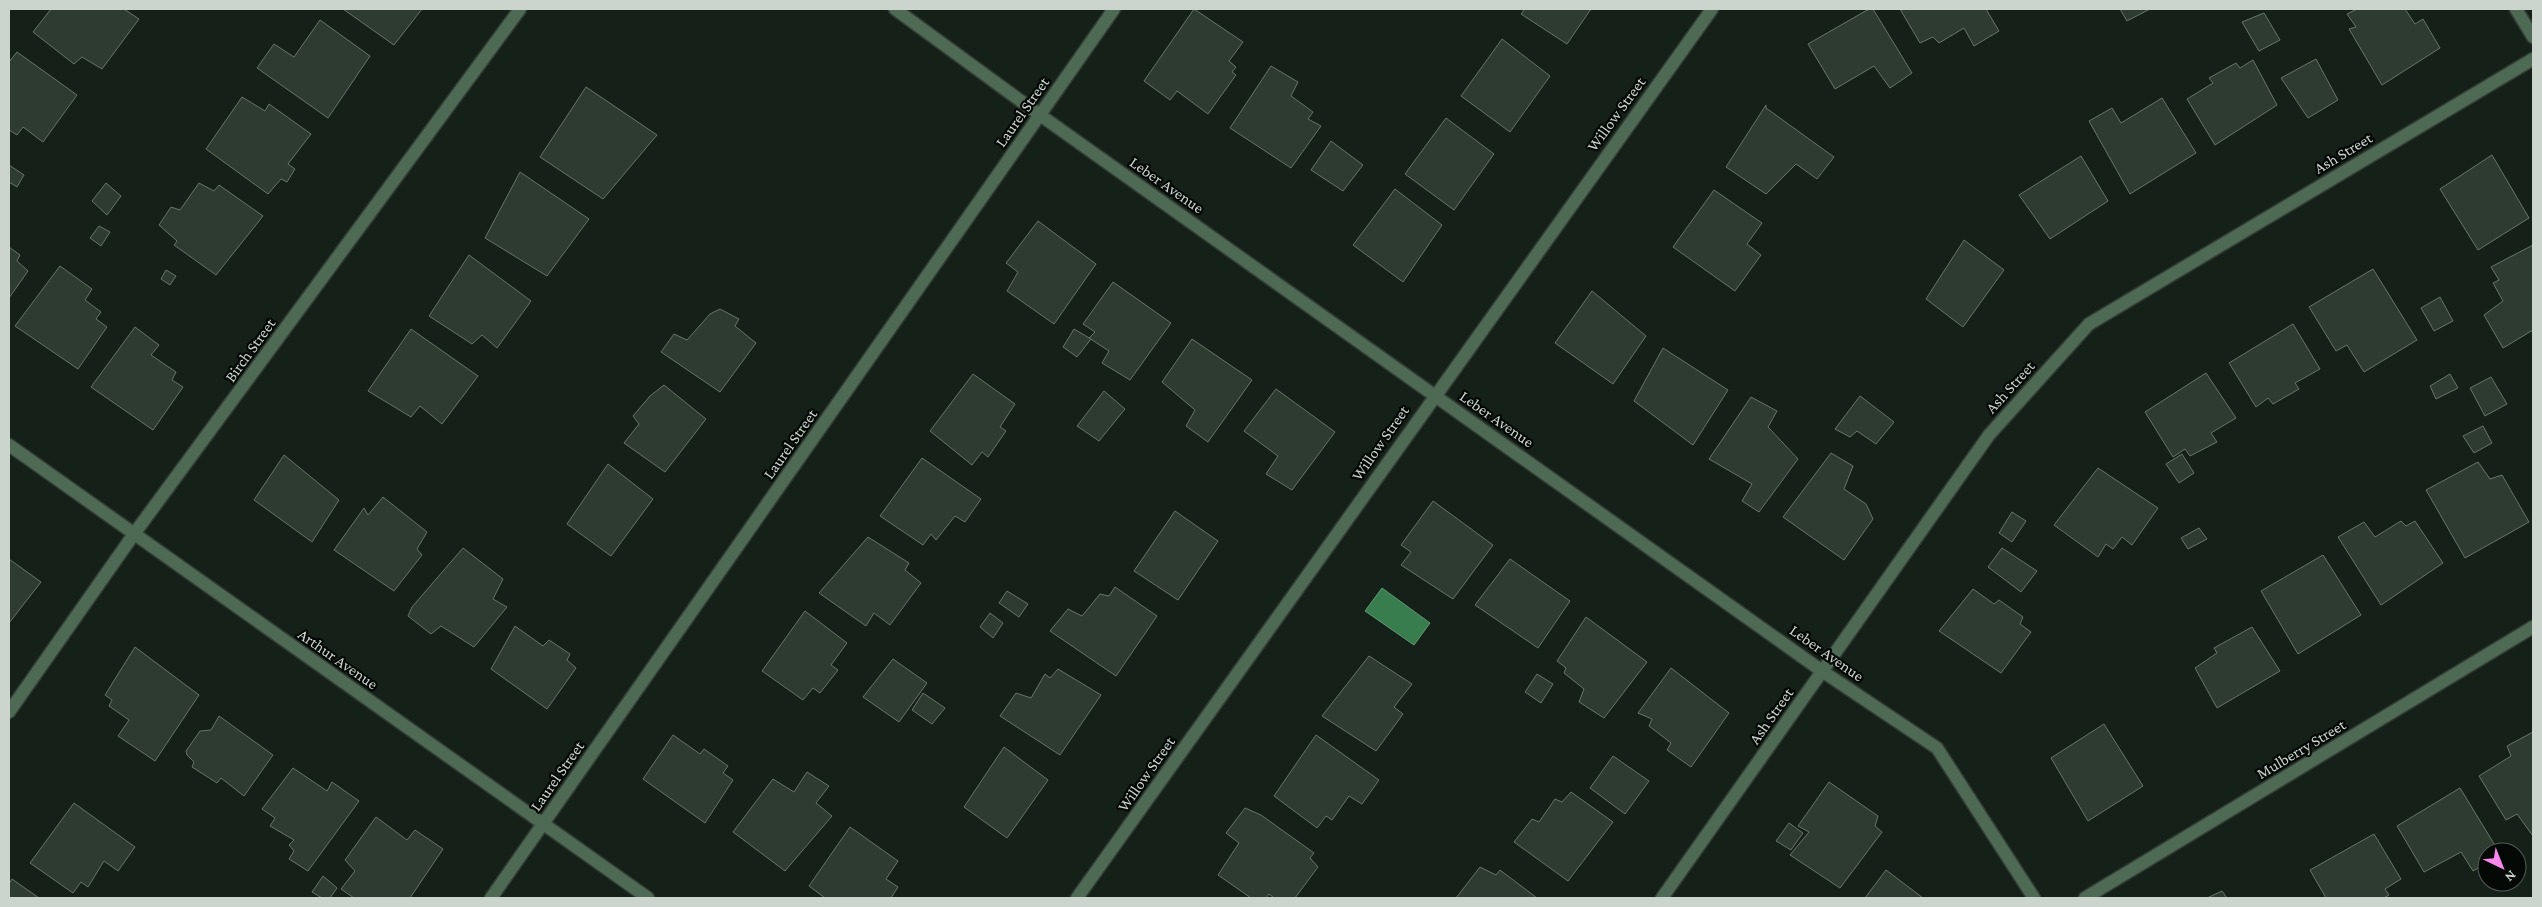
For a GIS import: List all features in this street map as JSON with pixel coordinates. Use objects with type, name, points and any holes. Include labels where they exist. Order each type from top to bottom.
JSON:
[{"type":"street","name":"Birch Street","points":[[9,712],[134,534],[520,9]]},
{"type":"street","name":"Leber Avenue","points":[[895,9],[1040,115],[1822,671],[1937,748],[2034,898]]},
{"type":"street","name":"Laurel Street","points":[[491,898],[1114,9]]},
{"type":"street","name":"Willow Street","points":[[1077,898],[1434,395],[1712,9]]},
{"type":"street","points":[[2516,9],[2533,37]]},
{"type":"street","name":"Ash Street","points":[[1662,898],[1989,435],[2089,324],[2533,58]]},
{"type":"street","name":"Arthur Avenue","points":[[9,445],[648,898]]},
{"type":"street","name":"Mulberry Street","points":[[2085,898],[2533,627]]},
{"type":"shaded area","points":[[1382,588],[1430,623],[1414,645],[1365,611]]},
{"type":"building","points":[[51,9],[124,9],[139,19],[102,69],[82,57],[74,64],[33,32]]},
{"type":"building","points":[[343,9],[422,9],[394,45]]},
{"type":"building","points":[[1194,9],[1243,42],[1229,61],[1236,67],[1232,72],[1236,75],[1208,114],[1177,91],[1170,100],[1144,81]]},
{"type":"building","points":[[1525,9],[1591,9],[1567,44],[1521,14]]},
{"type":"building","points":[[1869,9],[1873,9],[1912,73],[1890,88],[1874,66],[1835,89],[1808,44]]},
{"type":"building","points":[[1900,9],[1986,9],[1999,31],[1974,46],[1964,28],[1939,43],[1933,37],[1920,43]]},
{"type":"building","points":[[2120,9],[2150,9],[2127,21]]},
{"type":"building","points":[[2357,9],[2405,9],[2415,24],[2423,19],[2440,48],[2382,85],[2349,29],[2356,27],[2347,14]]},
{"type":"building","points":[[2264,13],[2280,40],[2259,51],[2242,22]]},
{"type":"building","points":[[320,20],[370,56],[328,118],[257,68],[274,44],[294,57]]},
{"type":"building","points":[[1502,39],[1550,76],[1510,132],[1461,96]]},
{"type":"building","points":[[17,52],[77,95],[43,142],[23,127],[17,135],[9,130],[9,62]]},
{"type":"building","points":[[2316,59],[2338,100],[2308,118],[2281,78]]},
{"type":"building","points":[[2253,60],[2277,105],[2215,145],[2187,99],[2213,83],[2209,78],[2236,63],[2240,68]]},
{"type":"building","points":[[1271,66],[1298,82],[1291,96],[1313,112],[1308,119],[1321,126],[1291,168],[1230,128]]},
{"type":"building","points":[[586,87],[657,135],[603,199],[540,157]]},
{"type":"building","points":[[242,97],[265,111],[269,104],[311,134],[288,164],[295,169],[287,182],[281,179],[268,194],[206,149]]},
{"type":"building","points":[[2162,98],[2196,153],[2130,194],[2089,121],[2112,108],[2121,123]]},
{"type":"building","points":[[1766,105],[1766,108],[1834,157],[1817,179],[1796,164],[1766,194],[1726,167]]},
{"type":"building","points":[[1446,118],[1494,154],[1454,210],[1405,174]]},
{"type":"building","points":[[1331,141],[1363,165],[1343,191],[1311,170]]},
{"type":"building","points":[[2492,155],[2529,218],[2478,250],[2440,189]]},
{"type":"building","points":[[2081,156],[2108,201],[2050,239],[2019,195]]},
{"type":"building","points":[[9,165],[24,175],[17,187],[9,182]]},
{"type":"building","points":[[520,172],[589,219],[547,276],[485,238]]},
{"type":"building","points":[[106,183],[121,196],[107,215],[92,201]]},
{"type":"building","points":[[199,183],[214,191],[219,185],[263,216],[216,275],[174,245],[177,241],[159,225],[171,207],[180,210]]},
{"type":"building","points":[[1395,189],[1442,225],[1403,282],[1353,245]]},
{"type":"building","points":[[1714,190],[1762,223],[1747,244],[1761,255],[1735,291],[1673,247]]},
{"type":"building","points":[[1038,221],[1096,264],[1054,324],[1007,291],[1018,272],[1006,263]]},
{"type":"building","points":[[99,226],[110,232],[101,246],[90,238]]},
{"type":"building","points":[[1964,240],[2004,270],[1963,327],[1926,299]]},
{"type":"building","points":[[2533,245],[2533,330],[2503,348],[2484,315],[2503,301],[2493,283],[2499,280],[2491,267]]},
{"type":"building","points":[[9,247],[20,255],[17,261],[28,271],[9,298]]},
{"type":"building","points":[[469,255],[531,301],[497,348],[482,335],[472,344],[429,316]]},
{"type":"building","points":[[60,266],[92,289],[85,300],[101,312],[96,319],[107,327],[78,369],[15,326]]},
{"type":"building","points":[[2373,269],[2417,340],[2364,372],[2347,345],[2336,351],[2309,307]]},
{"type":"building","points":[[166,270],[176,276],[170,285],[161,279]]},
{"type":"building","points":[[1113,282],[1171,323],[1130,380],[1102,363],[1109,351],[1089,338],[1095,332],[1083,324]]},
{"type":"building","points":[[1592,291],[1646,336],[1613,384],[1555,343]]},
{"type":"building","points":[[2440,297],[2453,321],[2434,331],[2421,308]]},
{"type":"building","points":[[720,309],[739,319],[735,326],[756,343],[720,392],[661,352],[674,334],[687,340],[710,314]]},
{"type":"building","points":[[2293,324],[2320,369],[2295,383],[2299,389],[2273,404],[2268,398],[2256,407],[2229,363]]},
{"type":"building","points":[[135,327],[159,345],[151,355],[176,372],[172,380],[183,387],[153,430],[91,387]]},
{"type":"building","points":[[411,329],[478,376],[442,424],[420,406],[411,417],[368,391]]},
{"type":"building","points":[[1074,329],[1091,339],[1077,357],[1063,347]]},
{"type":"building","points":[[1192,339],[1252,380],[1208,442],[1186,426],[1195,410],[1162,382]]},
{"type":"building","points":[[1663,348],[1728,390],[1693,445],[1634,401]]},
{"type":"building","points":[[2206,373],[2236,418],[2211,433],[2217,442],[2190,456],[2185,449],[2173,457],[2145,412]]},
{"type":"building","points":[[973,374],[1015,404],[1000,427],[1006,431],[988,457],[982,452],[972,465],[930,431]]},
{"type":"building","points":[[2450,374],[2458,388],[2436,399],[2430,386]]},
{"type":"building","points":[[2491,377],[2507,404],[2485,416],[2470,388]]},
{"type":"building","points":[[664,385],[706,419],[665,472],[624,443],[639,424],[633,416],[650,396]]},
{"type":"building","points":[[1276,389],[1335,432],[1292,490],[1266,474],[1278,456],[1244,431]]},
{"type":"building","points":[[1104,391],[1125,409],[1099,441],[1077,426]]},
{"type":"building","points":[[1860,396],[1894,422],[1876,444],[1857,431],[1850,437],[1835,429]]},
{"type":"building","points":[[1751,397],[1777,411],[1768,427],[1798,459],[1759,512],[1742,501],[1752,484],[1709,459]]},
{"type":"building","points":[[2483,426],[2492,443],[2474,453],[2463,436]]},
{"type":"building","points":[[1831,453],[1853,466],[1844,489],[1866,504],[1873,519],[1844,560],[1783,517]]},
{"type":"building","points":[[2182,454],[2194,473],[2179,483],[2166,464]]},
{"type":"building","points":[[284,455],[339,500],[312,542],[254,500]]},
{"type":"building","points":[[922,458],[981,499],[965,522],[955,516],[936,540],[931,534],[923,545],[880,516]]},
{"type":"building","points":[[2478,462],[2490,479],[2502,475],[2529,522],[2465,558],[2426,490]]},
{"type":"building","points":[[608,464],[653,499],[611,556],[567,524]]},
{"type":"building","points":[[2098,468],[2158,508],[2132,545],[2122,537],[2113,549],[2106,544],[2098,557],[2054,525]]},
{"type":"building","points":[[383,497],[427,532],[417,549],[422,555],[394,591],[334,550],[364,508],[368,515]]},
{"type":"building","points":[[1433,501],[1493,545],[1453,599],[1401,565],[1411,552],[1401,545]]},
{"type":"building","points":[[1175,511],[1218,541],[1178,600],[1134,571]]},
{"type":"building","points":[[2012,512],[2026,521],[2012,542],[1999,533]]},
{"type":"building","points":[[2401,521],[2406,526],[2415,521],[2443,563],[2381,605],[2338,537],[2364,522],[2375,537]]},
{"type":"building","points":[[2199,528],[2207,539],[2188,549],[2181,538]]},
{"type":"building","points":[[868,537],[909,563],[905,570],[921,583],[890,625],[874,613],[866,626],[819,593]]},
{"type":"building","points":[[463,548],[503,579],[493,599],[507,607],[474,647],[441,626],[431,634],[408,616],[412,607]]},
{"type":"building","points":[[2002,548],[2037,571],[2021,592],[1988,567]]},
{"type":"building","points":[[2323,555],[2361,615],[2298,654],[2261,591]]},
{"type":"building","points":[[9,559],[41,582],[9,623]]},
{"type":"building","points":[[1510,559],[1570,601],[1538,648],[1475,605]]},
{"type":"building","points":[[1115,587],[1157,616],[1116,676],[1050,631],[1068,609],[1082,616],[1100,594],[1109,596]]},
{"type":"building","points":[[1973,589],[1994,604],[1999,600],[2023,617],[2020,624],[2031,632],[2001,673],[1939,631]]},
{"type":"building","points":[[1007,591],[1028,604],[1019,617],[999,603]]},
{"type":"building","points":[[805,611],[847,643],[831,665],[838,670],[820,693],[813,688],[803,700],[762,671]]},
{"type":"building","points":[[990,613],[1003,623],[993,638],[980,627]]},
{"type":"building","points":[[1586,617],[1647,662],[1604,718],[1579,702],[1584,689],[1564,673],[1566,668],[1557,661]]},
{"type":"building","points":[[515,626],[543,646],[549,640],[570,654],[567,660],[576,668],[547,709],[491,669]]},
{"type":"building","points":[[2252,627],[2280,671],[2217,708],[2195,668],[2217,653],[2214,648]]},
{"type":"building","points":[[135,647],[199,695],[155,761],[118,736],[129,720],[109,706],[112,700],[105,695]]},
{"type":"building","points":[[1369,656],[1412,684],[1394,707],[1403,714],[1376,751],[1322,716]]},
{"type":"building","points":[[893,659],[927,683],[899,722],[863,697]]},
{"type":"building","points":[[1671,668],[1729,713],[1691,767],[1667,750],[1671,743],[1649,726],[1652,719],[1638,713]]},
{"type":"building","points":[[1058,669],[1101,695],[1060,755],[1000,716],[1016,693],[1031,698],[1045,674],[1050,678]]},
{"type":"building","points":[[1537,674],[1553,684],[1541,703],[1525,692]]},
{"type":"building","points":[[923,693],[945,708],[932,724],[912,710]]},
{"type":"building","points":[[219,716],[273,755],[244,796],[221,778],[217,783],[192,767],[194,762],[187,755],[186,751],[200,731],[211,730]]},
{"type":"building","points":[[2104,724],[2143,786],[2088,821],[2051,758]]},
{"type":"building","points":[[2533,732],[2533,836],[2517,814],[2506,820],[2479,776],[2511,756],[2507,746]]},
{"type":"building","points":[[673,735],[700,754],[704,749],[728,766],[723,773],[733,780],[705,823],[643,779]]},
{"type":"building","points":[[1316,735],[1379,780],[1362,804],[1349,796],[1332,820],[1326,816],[1317,828],[1274,796]]},
{"type":"building","points":[[1004,747],[1048,780],[1007,838],[964,807]]},
{"type":"building","points":[[1613,756],[1649,781],[1625,814],[1590,788]]},
{"type":"building","points":[[293,768],[327,791],[332,782],[359,801],[308,871],[289,859],[294,851],[289,845],[294,840],[270,826],[275,818],[262,809]]},
{"type":"building","points":[[807,772],[829,786],[816,803],[832,816],[785,871],[733,832],[773,779],[794,792]]},
{"type":"building","points":[[1829,782],[1878,816],[1875,826],[1882,832],[1840,888],[1790,855],[1809,832],[1798,826]]},
{"type":"building","points":[[2460,788],[2493,842],[2477,842],[2477,869],[2473,871],[2461,852],[2424,872],[2397,826]]},
{"type":"building","points":[[1571,792],[1613,822],[1568,881],[1514,842],[1532,819],[1539,822],[1555,799],[1562,802]]},
{"type":"building","points":[[74,803],[135,847],[118,871],[104,861],[88,887],[81,882],[73,893],[30,863]]},
{"type":"building","points":[[1245,808],[1261,815],[1314,853],[1310,858],[1318,867],[1295,898],[1274,898],[1269,894],[1266,898],[1251,898],[1218,875],[1239,843],[1226,833]]},
{"type":"building","points":[[376,817],[407,840],[415,830],[443,849],[410,898],[354,898],[341,889],[355,871],[345,860]]},
{"type":"building","points":[[1789,823],[1803,833],[1791,850],[1776,841]]},
{"type":"building","points":[[850,827],[898,861],[886,879],[898,887],[891,898],[825,898],[809,886]]},
{"type":"building","points":[[2374,834],[2401,879],[2385,889],[2389,895],[2384,898],[2326,898],[2310,870]]},
{"type":"building","points":[[1480,867],[1496,875],[1500,870],[1537,898],[1456,898]]},
{"type":"building","points":[[1886,870],[1923,898],[1865,898]]},
{"type":"building","points":[[323,876],[337,888],[330,898],[322,898],[312,892]]},
{"type":"building","points":[[12,879],[39,898],[9,898],[9,884]]},
{"type":"building","points":[[2222,891],[2227,898],[2207,898]]}]
